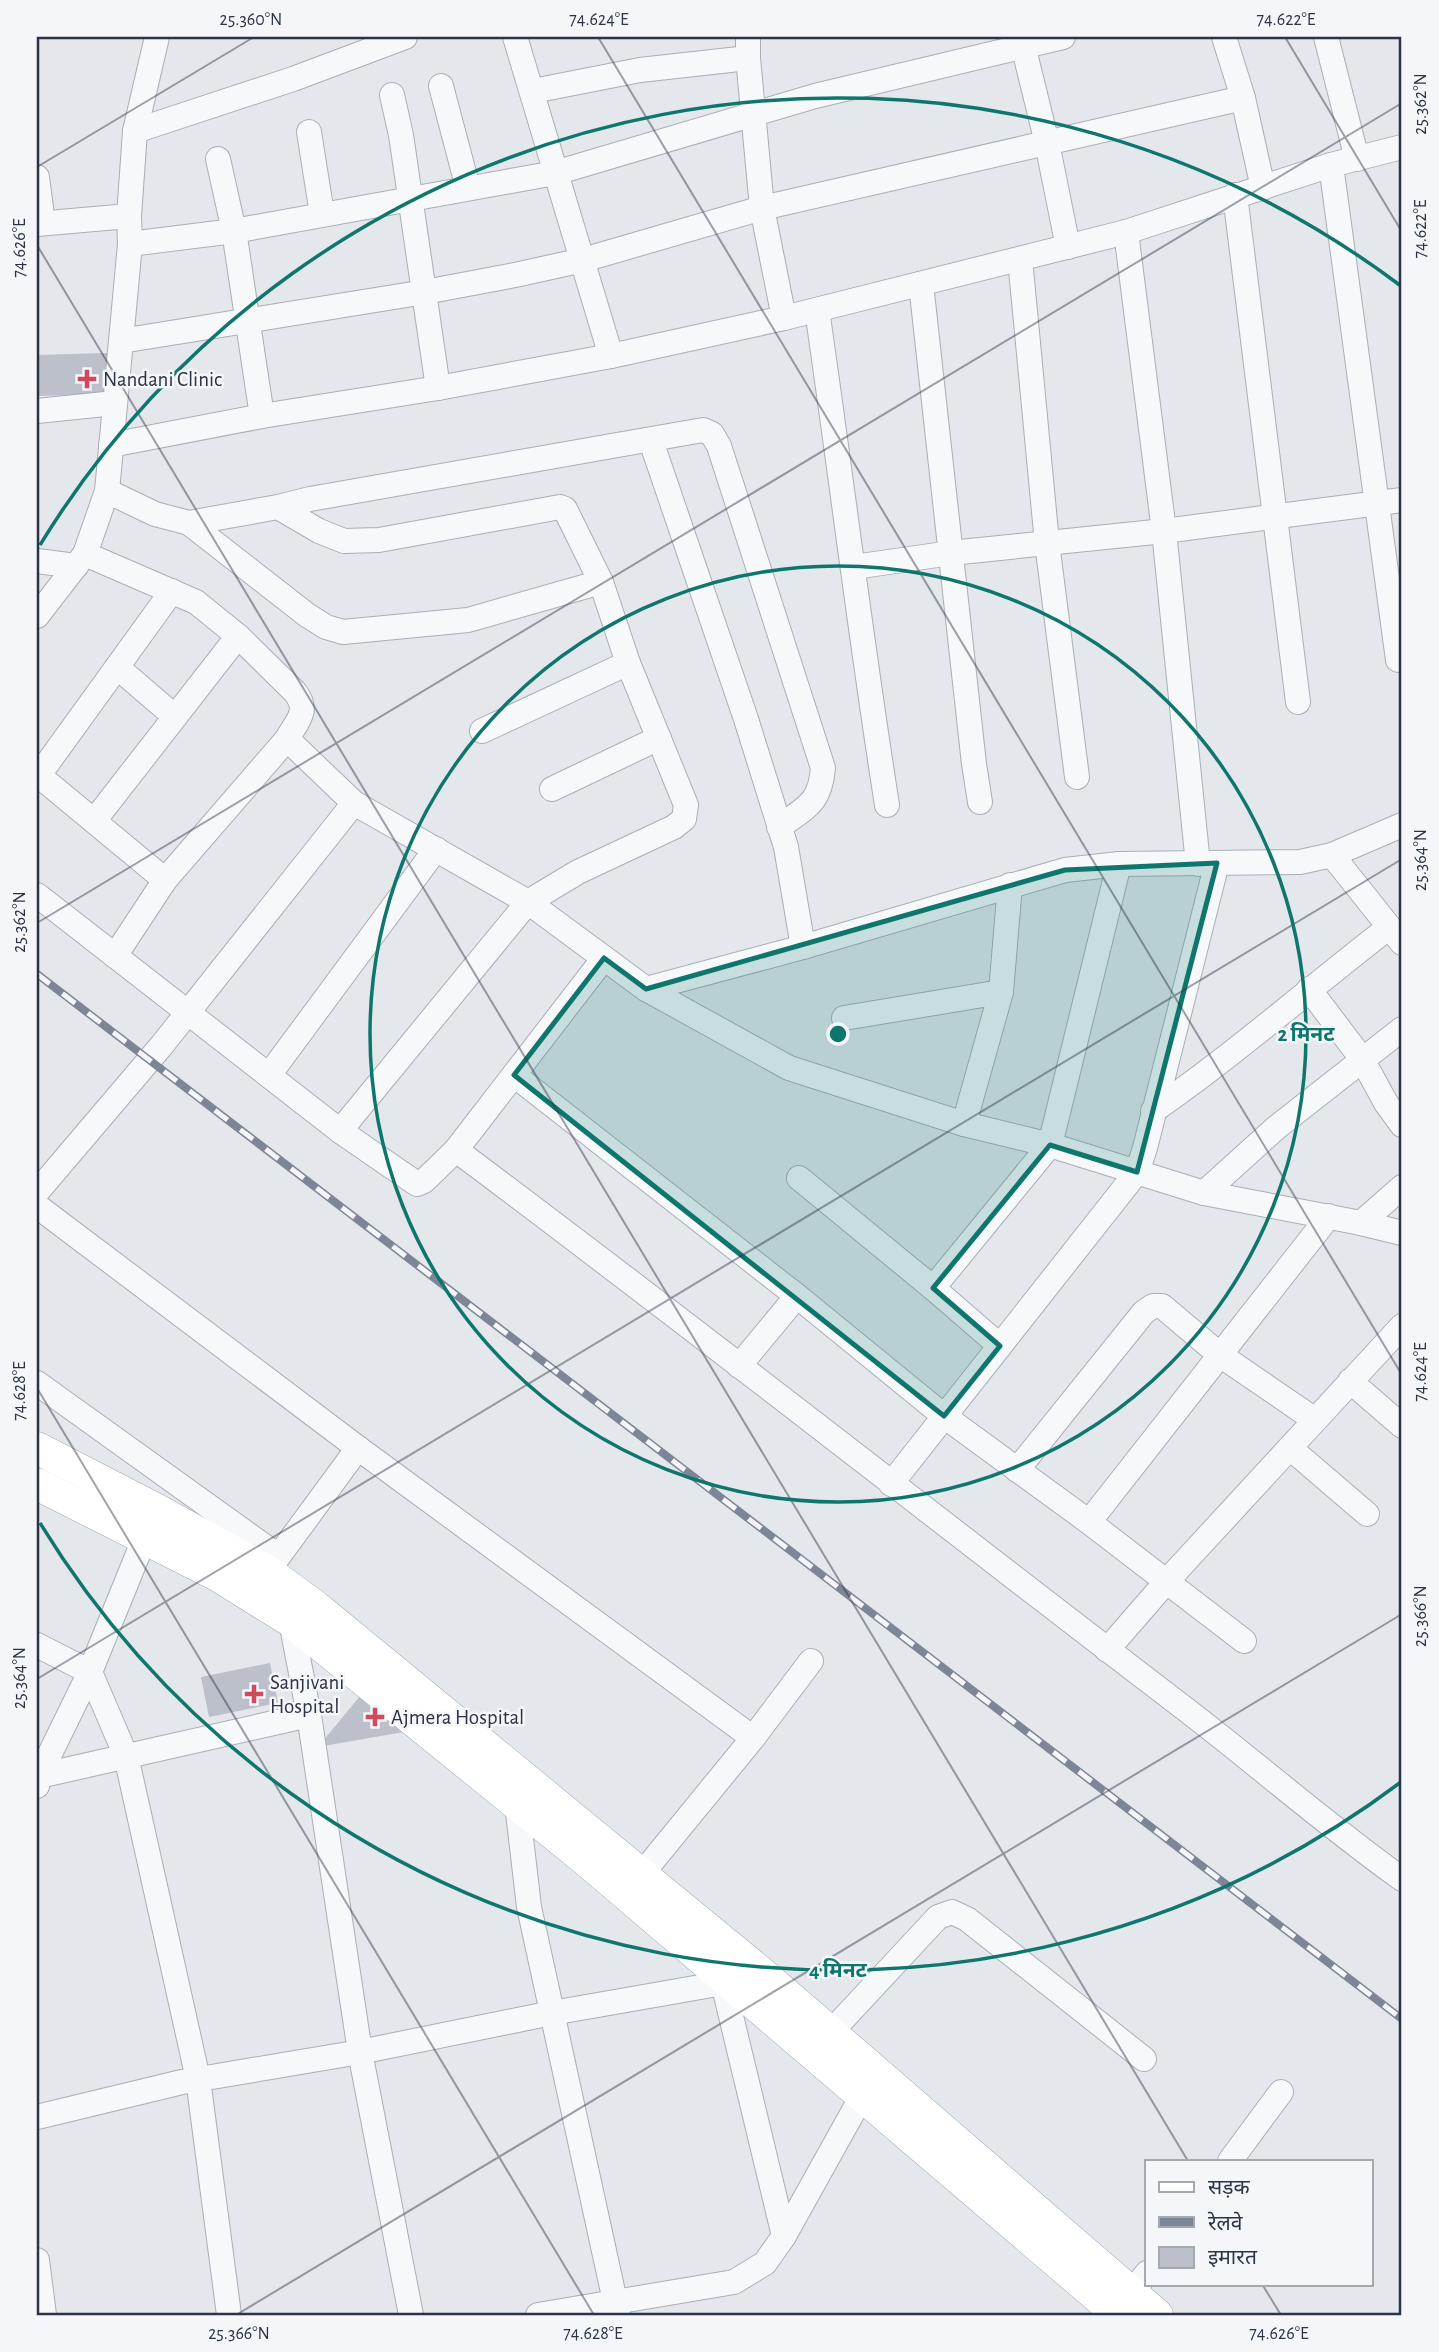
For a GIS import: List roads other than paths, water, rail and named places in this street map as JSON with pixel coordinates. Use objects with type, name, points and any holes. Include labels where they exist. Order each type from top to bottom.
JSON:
[{"type":"main road","points":[[37,1448],[272,1564],[316,1607],[765,1976],[1157,2315]]},
{"type":"main road","points":[[37,1484],[218,1575],[291,1620],[517,1804],[862,2096],[1132,2294]]},
{"type":"street","points":[[37,616],[83,556],[106,496],[130,244],[129,216],[135,131],[157,37]]},
{"type":"street","points":[[135,131],[293,79],[405,37]]},
{"type":"street","points":[[515,37],[611,356]]},
{"type":"street","points":[[130,244],[234,231],[555,173],[815,96],[1022,41],[1063,37]]},
{"type":"street","points":[[1224,37],[1242,98],[1263,188]]},
{"type":"street","points":[[1326,37],[1357,159]]},
{"type":"street","points":[[1022,41],[1047,143],[1068,247]]},
{"type":"street","points":[[533,91],[748,47],[762,208],[784,318]]},
{"type":"street","points":[[441,86],[468,188]]},
{"type":"street","points":[[392,95],[401,135],[438,388]]},
{"type":"street","points":[[121,341],[425,292],[583,260],[762,208],[1242,98]]},
{"type":"street","points":[[309,132],[322,214]]},
{"type":"street","points":[[111,445],[611,356],[784,318],[1126,232],[1331,165],[1402,147]]},
{"type":"street","points":[[219,159],[234,231],[262,416]]},
{"type":"street","points":[[1331,165],[1398,660]]},
{"type":"street","points":[[37,177],[40,224],[129,216]]},
{"type":"street","points":[[1235,195],[1298,702]]},
{"type":"street","points":[[891,1484],[1137,1172],[1208,864],[1194,826],[1164,531],[1126,232]]},
{"type":"street","points":[[1020,259],[1047,543],[1077,777]]},
{"type":"street","points":[[921,284],[980,802]]},
{"type":"street","points":[[817,310],[854,567],[863,653],[887,805]]},
{"type":"street","points":[[37,411],[115,403]]},
{"type":"street","points":[[189,523],[703,430],[712,434],[719,446],[823,768],[821,788],[785,846]]},
{"type":"street","points":[[651,441],[746,719],[785,846],[803,947]]},
{"type":"street","points":[[106,496],[189,523],[307,615],[326,627],[343,632],[468,620],[601,582]]},
{"type":"street","points":[[854,567],[951,553],[1164,531],[1402,500]]},
{"type":"street","points":[[278,507],[319,531],[344,541],[379,540],[560,508],[570,514],[601,582],[628,663],[686,805],[684,819],[674,827],[578,872],[537,896],[340,1131]]},
{"type":"street","points":[[37,561],[83,556],[196,602],[238,636],[302,701],[303,712],[287,739],[166,880],[115,956]]},
{"type":"street","points":[[166,880],[38,774],[172,591]]},
{"type":"street","points":[[94,821],[238,636]]},
{"type":"street","points":[[482,731],[628,663]]},
{"type":"street","points":[[117,667],[174,716]]},
{"type":"street","points":[[552,789],[659,738]]},
{"type":"street","points":[[287,739],[355,803],[436,849],[537,896],[604,958],[646,989],[789,1068],[964,1124],[1050,1145],[1204,1194],[1329,1216],[1402,1233]]},
{"type":"street","points":[[37,1192],[187,1014],[355,803]]},
{"type":"street","points":[[646,989],[803,947],[1065,870],[1119,864],[1300,862],[1332,855],[1402,825]]},
{"type":"street","points":[[269,1074],[436,849]]},
{"type":"street","points":[[1153,1111],[1230,1056],[1309,989],[1395,936],[1332,855]]},
{"type":"street","points":[[933,1288],[1050,1145],[1119,864]]},
{"type":"street","points":[[964,1124],[1001,992],[1010,885]]},
{"type":"street","points":[[37,895],[340,1131],[417,1184],[424,1181],[456,1150],[604,958]]},
{"type":"street","points":[[1309,989],[1362,1059],[1386,1103],[1402,1125]]},
{"type":"street","points":[[844,1018],[1001,992]]},
{"type":"street","points":[[1204,1194],[1277,1127],[1402,1028]]},
{"type":"street","points":[[514,1075],[797,1296],[944,1416],[1089,1522],[1244,1641]]},
{"type":"street","points":[[456,1150],[630,1279],[1402,1879]]},
{"type":"street","points":[[799,1178],[1000,1346]]},
{"type":"street","points":[[1361,1223],[1402,1187]]},
{"type":"street","points":[[37,1206],[358,1448],[753,1738]]},
{"type":"street","points":[[1089,1522],[1329,1216]]},
{"type":"street","points":[[739,1366],[797,1296]]},
{"type":"street","points":[[1017,1470],[1144,1312],[1153,1306],[1162,1306],[1220,1355],[1315,1420]]},
{"type":"street","points":[[1107,1650],[1166,1582],[1402,1326]]},
{"type":"street","points":[[1350,1381],[1402,1426]]},
{"type":"street","points":[[37,1383],[272,1564],[358,1448]]},
{"type":"street","points":[[1290,1448],[1367,1514]]},
{"type":"street","points":[[38,1781],[90,1672],[145,1537]]},
{"type":"street","points":[[291,1620],[309,1715],[360,2052],[411,2315]]},
{"type":"street","points":[[37,1645],[90,1672],[127,1756],[198,2079],[229,2315]]},
{"type":"street","points":[[641,1875],[753,1738],[811,1661]]},
{"type":"street","points":[[38,1781],[127,1756],[309,1715]]},
{"type":"street","points":[[517,1804],[529,1907],[617,2308]]},
{"type":"street","points":[[830,2033],[938,1917],[952,1912],[967,1919],[1144,2059]]},
{"type":"street","points":[[37,2117],[198,2079],[360,2052],[552,2013],[726,1982],[783,2236]]},
{"type":"street","points":[[1231,2160],[1281,2092]]},
{"type":"street","points":[[538,2315],[617,2308],[734,2282],[765,2263],[862,2096]]},
{"type":"street","points":[[37,2260],[44,2315]]},
{"type":"railway","points":[[37,974],[1402,2019]]},
{"type":"place","name":"Nandani Clinic","points":[[87,379]]},
{"type":"place","name":"Sanjivani Hospital","points":[[254,1694]]},
{"type":"place","name":"Ajmera Hospital","points":[[375,1717]]}]
